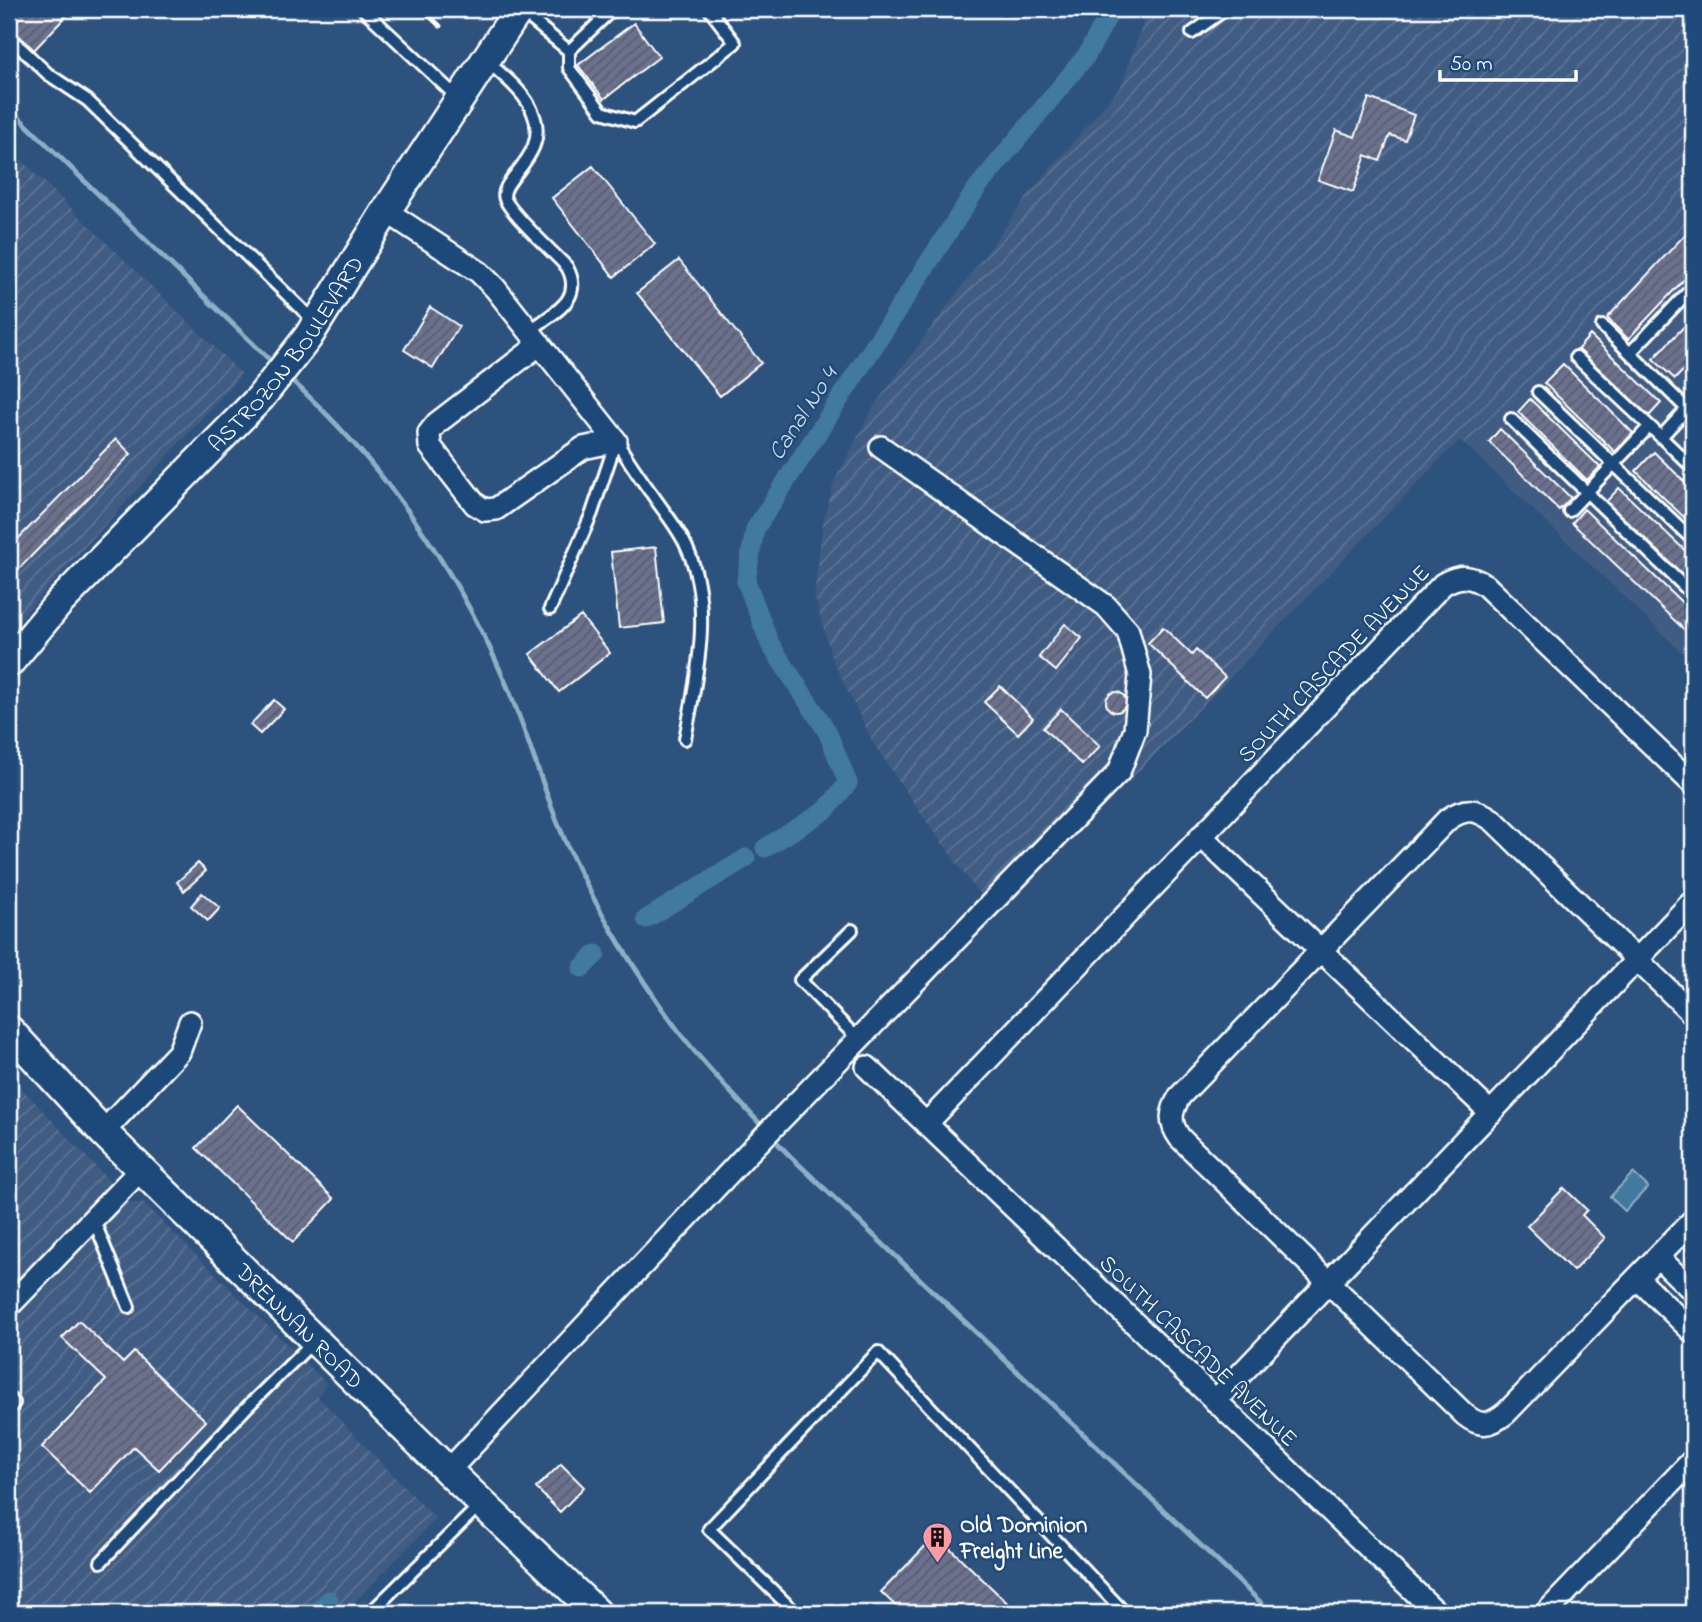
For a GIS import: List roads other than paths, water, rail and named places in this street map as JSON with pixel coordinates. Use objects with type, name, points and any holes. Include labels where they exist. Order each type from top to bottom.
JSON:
[{"type":"main road","name":"ASTROZON BOULEVARD","points":[[9,663],[59,603],[260,398],[313,331],[511,15]]},
{"type":"main road","name":"DRENNAN ROAD","points":[[9,1030],[103,1132],[448,1471],[597,1613]]},
{"type":"street","points":[[386,211],[479,272],[534,338],[616,441],[583,448],[496,509],[485,510],[475,504],[430,446],[429,433],[534,338]]},
{"type":"street","points":[[448,1471],[748,1153],[1119,772],[1135,730],[1140,675],[1128,631],[1106,606],[881,447]]},
{"type":"street","name":"SOUTH CASCADE AVENUE","points":[[926,1124],[1443,584],[1463,576],[1474,578],[1485,585],[1693,785]]},
{"type":"street","points":[[1693,1014],[1493,821],[1470,809],[1458,812],[1447,820],[1180,1096],[1173,1107],[1171,1119],[1180,1138],[1465,1415],[1484,1425],[1494,1422],[1506,1413],[1693,1220]]},
{"type":"street","points":[[1201,836],[1491,1113]]},
{"type":"street","points":[[1215,1401],[1693,901]]},
{"type":"street","points":[[103,1132],[179,1052],[190,1022]]},
{"type":"street","name":"SOUTH CASCADE AVENUE","points":[[867,1067],[1437,1613]]},
{"type":"street","points":[[9,1306],[141,1169]]},
{"type":"street","points":[[1658,1257],[1693,1291]]},
{"type":"street","points":[[1637,1278],[1693,1332]]},
{"type":"street","points":[[1546,1613],[1693,1460]]},
{"type":"lane","points":[[363,9],[459,99]]},
{"type":"lane","points":[[613,9],[569,51],[569,68],[602,112],[635,122],[735,43],[709,9]]},
{"type":"lane","points":[[1192,33],[1226,9]]},
{"type":"lane","points":[[511,15],[569,51]]},
{"type":"lane","points":[[9,37],[48,74],[87,100],[313,331]]},
{"type":"lane","points":[[485,59],[520,93],[533,111],[538,128],[531,155],[504,189],[504,198],[511,209],[567,267],[573,278],[574,290],[569,300],[534,338]]},
{"type":"lane","points":[[1630,353],[1693,287]]},
{"type":"lane","points":[[1602,326],[1691,409],[1661,437]]},
{"type":"lane","points":[[1576,357],[1693,468]]},
{"type":"lane","points":[[1538,392],[1693,540]]},
{"type":"lane","points":[[1511,418],[1693,595]]},
{"type":"lane","points":[[1569,511],[1649,427]]},
{"type":"lane","points":[[550,609],[592,513],[616,441]]},
{"type":"lane","points":[[616,441],[674,525],[687,548],[699,581],[697,674],[685,739]]},
{"type":"lane","points":[[852,930],[800,981],[859,1040]]},
{"type":"lane","points":[[93,1218],[129,1307]]},
{"type":"lane","points":[[102,1562],[247,1407],[315,1340]]},
{"type":"lane","points":[[796,1613],[709,1529],[878,1352],[1125,1613]]},
{"type":"lane","points":[[9,1398],[14,1403],[9,1409]]},
{"type":"lane","points":[[237,1400],[247,1407]]},
{"type":"lane","points":[[370,1613],[482,1503]]},
{"type":"waterway","name":"Canal No 4","points":[[765,848],[826,810],[848,783],[827,731],[770,644],[746,581],[755,529],[977,188],[1086,56],[1112,9]]},
{"type":"waterway","points":[[9,108],[274,364]]},
{"type":"waterway","points":[[286,375],[320,407],[383,478],[438,554],[484,636],[504,679],[559,826],[605,919],[680,1033],[764,1128]]},
{"type":"waterway","name":"Canal No 4","points":[[646,919],[746,858]]},
{"type":"waterway","name":"Canal No 4","points":[[582,968],[596,954]]},
{"type":"waterway","points":[[770,1135],[1272,1613]]},
{"type":"waterway","name":"Canal No 4","points":[[316,1613],[329,1600]]},
{"type":"railway","points":[[422,9],[440,26]]},
{"type":"place","name":"Old Dominion Freight Line","points":[[937,1564]]}]
